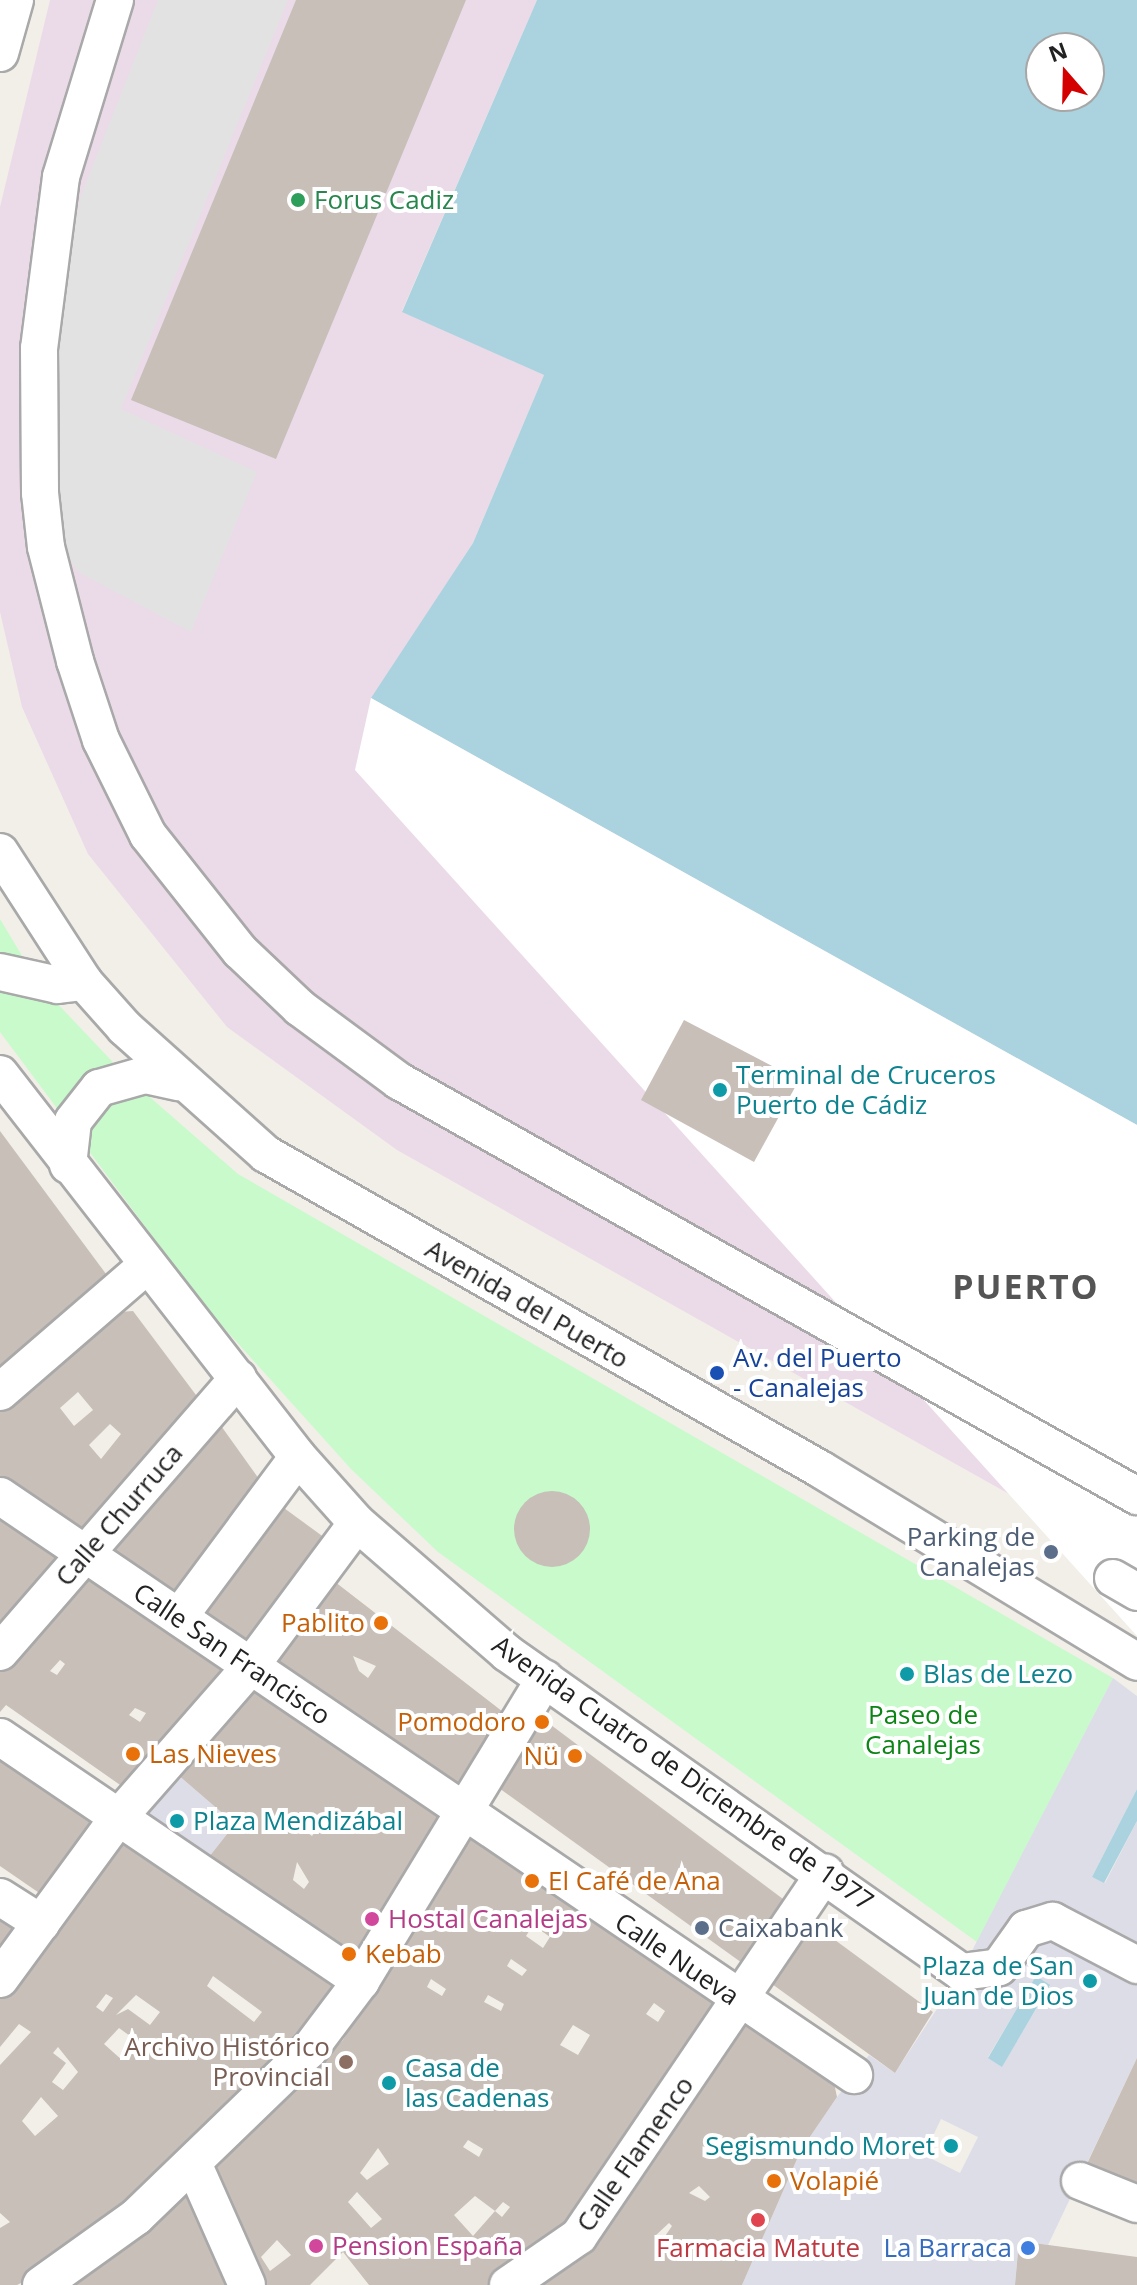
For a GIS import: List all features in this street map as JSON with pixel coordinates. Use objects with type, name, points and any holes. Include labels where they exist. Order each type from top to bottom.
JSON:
[{"type":"street","points":[[0,53],[15,0]]},
{"type":"street","points":[[115,0],[61,177],[39,348],[40,493],[46,547],[75,661],[101,740],[148,835],[240,951],[300,1008],[399,1081],[1137,1496]]},
{"type":"street","name":"Avenida del Puerto","points":[[0,852],[84,982],[179,1082],[266,1154],[820,1469],[1137,1662]]},
{"type":"street","points":[[0,972],[58,985],[84,982]]},
{"type":"street","name":"Avenida Cuatro de Diciembre de 1977","points":[[0,1074],[146,1266],[298,1457],[357,1523],[545,1678],[961,1972],[999,1967],[1026,1929],[1053,1921],[1137,1965]]},
{"type":"street","points":[[68,1165],[73,1121],[99,1088],[145,1075],[179,1082]]},
{"type":"street","points":[[0,1392],[146,1266]]},
{"type":"street","name":"Calle Churruca","points":[[0,1652],[238,1378]]},
{"type":"street","points":[[179,1617],[298,1457]]},
{"type":"street","name":"Calle San Francisco","points":[[0,1496],[463,1813]]},
{"type":"street","points":[[0,1979],[118,1818],[250,1667],[357,1523]]},
{"type":"street","points":[[41,2285],[136,2217],[309,2050],[361,1981],[545,1678]]},
{"type":"street","points":[[0,1737],[361,1981]]},
{"type":"street","name":"Calle Nueva","points":[[463,1813],[854,2075]]},
{"type":"street","name":"Calle Flamenco","points":[[508,2285],[579,2236],[741,2002],[825,1873]]},
{"type":"street","points":[[0,1897],[41,1923]]},
{"type":"street","points":[[193,2163],[247,2285]]},
{"type":"street","points":[[1080,2181],[1137,2204]]},
{"type":"shaded area","points":[[50,0],[537,0],[402,311],[544,375],[473,543],[372,698],[1137,1125],[1137,1566],[397,1150],[227,1027],[88,854],[22,707],[0,612],[0,207]]},
{"type":"shaded area","points":[[158,0],[288,0],[121,409],[257,472],[191,632],[78,572],[67,555],[54,436],[61,301],[80,198]]},
{"type":"shaded area","name":"Plaza de San Juan de Dios","points":[[1113,1678],[1137,1696],[1137,1789],[1092,1877],[1105,1883],[1137,1821],[1137,2058],[1048,2245],[1019,2241],[1015,2285],[742,2285],[801,2150],[837,2097],[869,2055],[895,2073],[961,1972]],"holes":[[[1036,1977],[1050,1986],[1002,2066],[988,2057]],[[941,2119],[978,2137],[960,2173],[924,2155]]]},
{"type":"shaded area","name":"Plaza Mendizábal","points":[[177,1774],[235,1824],[205,1862],[118,1818]]},
{"type":"green space","points":[[0,919],[24,959],[12,967],[0,962]]},
{"type":"green space","name":"Paseo de Canalejas","points":[[0,986],[54,1000],[128,1078],[238,1174],[1113,1678],[977,1942],[438,1552],[351,1469],[206,1308],[0,1032]]},
{"type":"water","points":[[537,0],[1137,0],[1137,1125],[371,698],[473,543],[544,375],[402,312]]},
{"type":"water","points":[[1137,1789],[1137,1821],[1104,1883],[1092,1877]]},
{"type":"water","points":[[1036,1976],[1050,1985],[1002,2067],[988,2058]]},
{"type":"pier","points":[[371,698],[1137,1125],[1137,1636],[355,770]]},
{"type":"building","name":"Forus Cadiz","points":[[296,0],[466,0],[276,459],[131,400]]},
{"type":"building","name":"Terminal de Cruceros Puerto de Cádiz","points":[[684,1020],[799,1080],[754,1162],[641,1100]]},
{"type":"building","points":[[0,1131],[112,1282],[0,1379]]},
{"type":"building","points":[[133,1311],[196,1395],[196,1410],[92,1537],[0,1482],[0,1412],[120,1312]],"holes":[[[78,1392],[93,1410],[74,1426],[60,1408]],[[110,1424],[121,1434],[101,1459],[89,1445]]]},
{"type":"building","points":[[219,1423],[259,1479],[185,1602],[107,1554]]},
{"type":"building","points":[[545,1491],[559,1491],[573,1497],[584,1508],[590,1529],[587,1544],[579,1556],[559,1567],[545,1567],[531,1561],[520,1550],[514,1536],[514,1522],[520,1508],[531,1497]]},
{"type":"building","points":[[273,1500],[325,1538],[248,1648],[195,1612]]},
{"type":"building","points":[[0,1508],[72,1558],[0,1642]]},
{"type":"building","points":[[84,1568],[232,1668],[133,1794],[6,1705],[0,1712],[0,1667]],"holes":[[[60,1660],[65,1664],[57,1675],[50,1671]],[[135,1708],[146,1713],[140,1722],[129,1715]]]},
{"type":"building","points":[[330,1578],[507,1715],[461,1790],[269,1659]],"holes":[[[353,1656],[376,1666],[368,1678],[359,1671]]]},
{"type":"building","points":[[248,1685],[446,1818],[354,1970],[205,1862],[235,1824],[177,1774]],"holes":[[[313,1820],[320,1825],[312,1836],[305,1831]],[[297,1862],[309,1882],[304,1889],[293,1880]]]},
{"type":"building","points":[[535,1713],[791,1905],[749,1968],[492,1783]]},
{"type":"building","points":[[0,1749],[105,1821],[48,1899],[0,1866]]},
{"type":"building","points":[[466,1831],[724,2008],[602,2191],[541,2253],[493,2285],[369,2285],[343,2252],[310,2285],[255,2285],[205,2176],[343,2040]],"holes":[[[533,1925],[550,1937],[543,1948],[526,1936]],[[511,1959],[527,1970],[522,1976],[507,1966]],[[431,1979],[446,1989],[442,1996],[427,1987]],[[488,1995],[504,2004],[501,2011],[484,2002]],[[654,2003],[665,2011],[658,2022],[646,2014]],[[573,2025],[590,2035],[578,2055],[560,2045]],[[468,2140],[483,2149],[479,2157],[463,2147]],[[378,2148],[389,2164],[367,2180],[360,2173]],[[357,2192],[382,2219],[371,2228],[348,2202]],[[475,2196],[495,2211],[473,2236],[454,2215]],[[503,2202],[510,2207],[502,2217],[495,2211]],[[277,2240],[291,2255],[270,2271],[261,2257]]]},
{"type":"building","points":[[119,1832],[348,1981],[254,2095],[58,2265],[17,2285],[0,2285],[0,2228],[10,2222],[0,2213],[0,2065],[31,2032],[19,2024],[0,2047],[0,1995]],"holes":[[[213,1976],[262,2012],[254,2022],[207,1986]],[[106,1994],[113,1998],[103,2012],[96,2007]],[[136,1995],[160,2012],[150,2025],[128,2009],[116,2015]],[[119,2028],[137,2041],[122,2060],[104,2044]],[[58,2047],[78,2072],[63,2090],[52,2082],[66,2063],[53,2053]],[[41,2097],[58,2116],[35,2136],[22,2121]]]},
{"type":"building","points":[[0,1917],[22,1933],[0,1963]]},
{"type":"building","points":[[805,1918],[933,2012],[895,2073],[761,1976]]},
{"type":"building","points":[[736,2016],[834,2083],[837,2097],[801,2150],[742,2285],[532,2285]],"holes":[[[699,2186],[710,2197],[705,2201],[689,2193]],[[669,2223],[672,2226],[661,2242],[655,2236]]]},
{"type":"building","points":[[1137,2058],[1137,2188],[1085,2168]]},
{"type":"building","points":[[192,2186],[238,2285],[71,2285]]},
{"type":"building","points":[[1019,2241],[1137,2257],[1137,2285],[1015,2285]]},
{"type":"place","name":"Forus Cadiz","points":[[298,200]]},
{"type":"place","name":"Terminal de Cruceros Puerto de Cádiz","points":[[720,1090]]},
{"type":"place","name":"Av. del Puerto - Canalejas","points":[[717,1373]]},
{"type":"place","name":"Parking de Canalejas","points":[[1051,1552]]},
{"type":"place","name":"Pablito","points":[[381,1623]]},
{"type":"place","name":"Blas de Lezo","points":[[907,1674]]},
{"type":"place","name":"Pomodoro","points":[[542,1722]]},
{"type":"place","name":"Las Nieves","points":[[133,1754]]},
{"type":"place","name":"Nü","points":[[575,1756]]},
{"type":"place","name":"Plaza Mendizábal","points":[[177,1821]]},
{"type":"place","name":"El Café de Ana","points":[[532,1881]]},
{"type":"place","name":"Hostal Canalejas","points":[[372,1919]]},
{"type":"place","name":"Caixabank","points":[[702,1928]]},
{"type":"place","name":"Kebab","points":[[349,1954]]},
{"type":"place","name":"Plaza de San Juan de Dios","points":[[1090,1981]]},
{"type":"place","name":"Archivo Histórico Provincial","points":[[346,2062]]},
{"type":"place","name":"Casa de las Cadenas","points":[[389,2083]]},
{"type":"place","name":"Segismundo Moret","points":[[951,2146]]},
{"type":"place","name":"Volapié","points":[[774,2181]]},
{"type":"place","name":"Farmacia Matute","points":[[758,2220]]},
{"type":"place","name":"Pension España","points":[[316,2246]]},
{"type":"place","name":"La Barraca","points":[[1028,2248]]},
{"type":"district","name":"PUERTO","points":[[1026,1287]]}]
